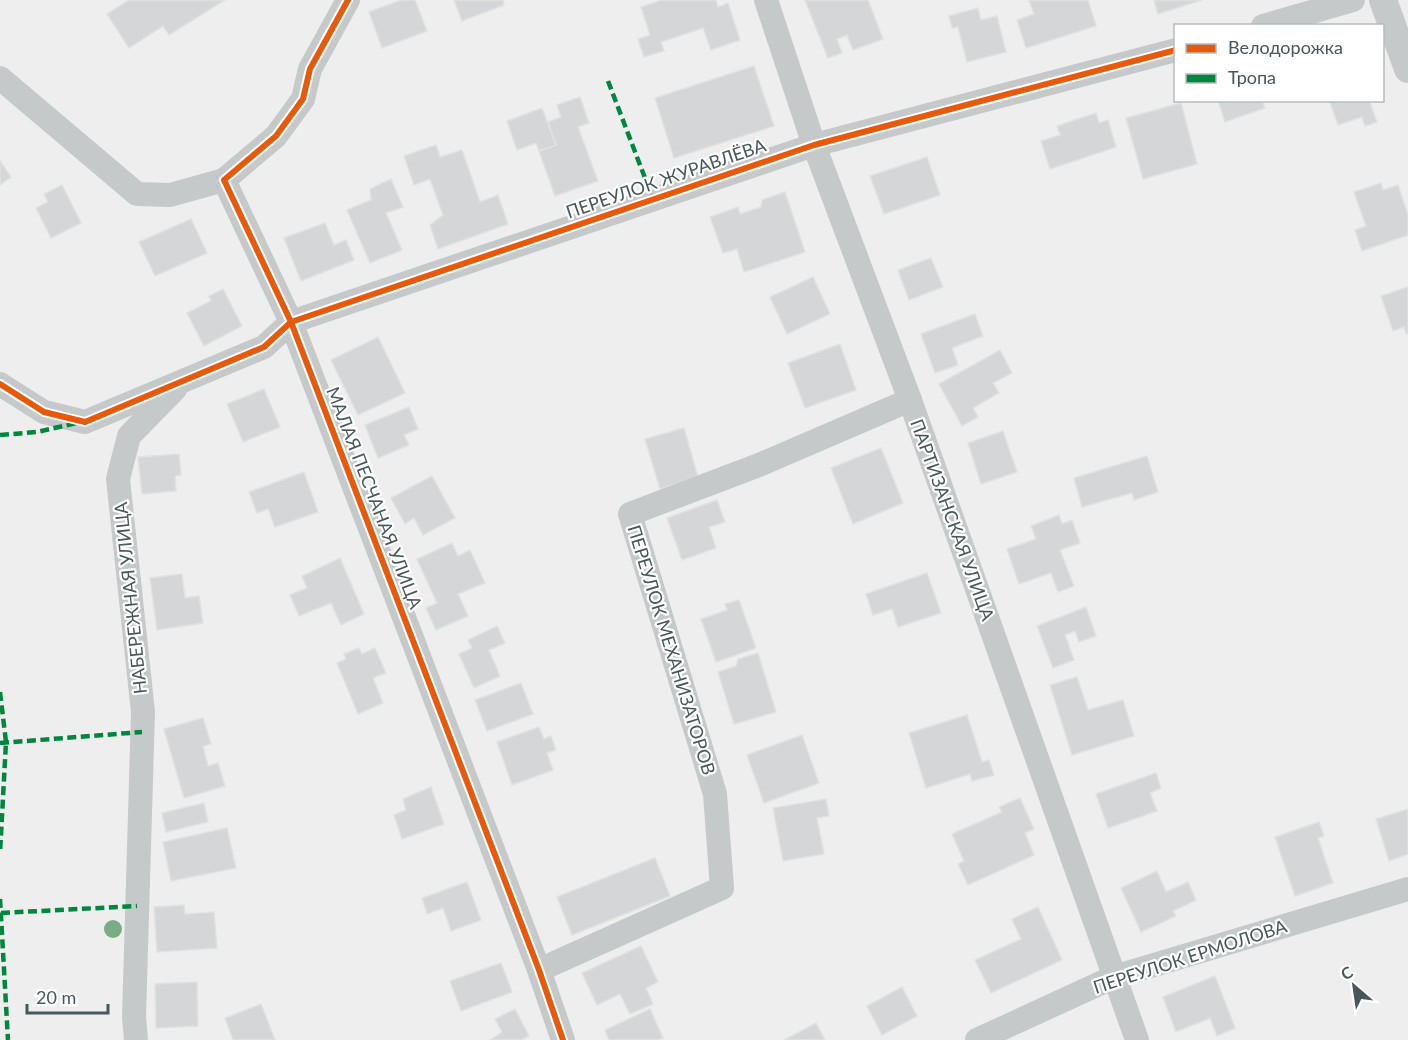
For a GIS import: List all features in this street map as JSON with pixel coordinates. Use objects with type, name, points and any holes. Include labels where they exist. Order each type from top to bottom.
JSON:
[{"type":"street","points":[[0,78],[137,194],[170,195],[224,180],[276,136],[303,99],[310,69],[348,0]]},
{"type":"street","name":"ПАРТИЗАНСКАЯ УЛИЦА","points":[[766,0],[814,145],[910,400],[1137,1040]]},
{"type":"street","points":[[1270,24],[1353,0]]},
{"type":"street","points":[[1383,0],[1408,69]]},
{"type":"street","name":"ПЕРЕУЛОК ЖУРАВЛЁВА","points":[[183,381],[264,347],[291,322],[814,145],[1174,51]]},
{"type":"street","name":"МАЛАЯ ПЕСЧАНАЯ УЛИЦА","points":[[224,180],[291,322],[539,970],[563,1040]]},
{"type":"street","points":[[0,384],[44,412],[85,422],[183,381]]},
{"type":"street","name":"НАБЕРЕЖНАЯ УЛИЦА","points":[[136,1040],[134,1017],[143,712],[118,479],[129,436],[183,381]]},
{"type":"street","name":"ПЕРЕУЛОК МЕХАНИЗАТОРОВ","points":[[539,970],[722,888],[715,794],[630,514],[759,465],[910,400]]},
{"type":"street","name":"ПЕРЕУЛОК ЕРМОЛОВА","points":[[977,1040],[1114,978],[1408,889]]},
{"type":"building","points":[[129,0],[225,0],[169,35],[163,26],[129,48],[107,14]]},
{"type":"building","points":[[401,0],[415,0],[427,31],[382,48],[369,12]]},
{"type":"building","points":[[454,0],[503,0],[504,5],[462,21]]},
{"type":"building","points":[[662,0],[716,0],[718,7],[728,3],[740,40],[711,50],[703,28],[661,42],[664,51],[644,57],[638,39],[650,35],[641,7]]},
{"type":"building","points":[[805,0],[868,0],[883,39],[853,50],[847,35],[837,39],[842,53],[828,58]]},
{"type":"building","points":[[1029,0],[1088,0],[1096,26],[1026,48],[1017,20],[1034,14]]},
{"type":"building","points":[[1154,0],[1202,0],[1158,14]]},
{"type":"building","points":[[978,8],[981,20],[997,16],[1006,52],[967,62],[958,27],[952,28],[949,16]]},
{"type":"building","points":[[754,66],[774,126],[674,158],[655,98]]},
{"type":"building","points":[[580,97],[589,123],[578,127],[598,181],[555,196],[539,151],[556,145],[548,122],[561,117],[557,105]]},
{"type":"building","points":[[1219,102],[1263,102],[1265,108],[1225,122]]},
{"type":"building","points":[[1330,102],[1370,102],[1377,122],[1365,126],[1362,117],[1338,125]]},
{"type":"building","points":[[1181,103],[1197,164],[1143,179],[1126,118]]},
{"type":"building","points":[[542,108],[556,145],[539,151],[536,143],[517,150],[507,121]]},
{"type":"building","points":[[1096,113],[1099,123],[1108,120],[1116,147],[1050,169],[1041,141],[1060,135],[1057,126]]},
{"type":"building","points":[[436,145],[440,157],[462,150],[480,202],[498,195],[508,224],[438,249],[430,225],[443,215],[430,179],[414,185],[404,156]]},
{"type":"building","points":[[927,157],[940,195],[884,214],[870,176]]},
{"type":"building","points":[[0,161],[11,177],[0,185]]},
{"type":"building","points":[[391,179],[403,207],[386,213],[402,250],[370,263],[347,210],[371,200],[370,189]]},
{"type":"building","points":[[1381,183],[1383,190],[1398,185],[1408,215],[1408,235],[1362,251],[1355,230],[1366,226],[1354,192]]},
{"type":"building","points":[[62,185],[81,223],[51,238],[36,208],[48,202],[44,194]]},
{"type":"building","points":[[785,192],[805,252],[744,272],[737,249],[723,253],[710,217],[738,207],[740,214],[761,207],[762,200]]},
{"type":"building","points":[[191,219],[207,253],[155,276],[139,242]]},
{"type":"building","points":[[325,223],[334,245],[346,240],[354,260],[301,281],[284,238]]},
{"type":"building","points":[[931,258],[943,287],[909,300],[898,270]]},
{"type":"building","points":[[813,277],[830,314],[787,334],[770,297]]},
{"type":"building","points":[[1408,287],[1408,333],[1406,334],[1404,327],[1393,331],[1381,296]]},
{"type":"building","points":[[223,289],[242,326],[204,346],[187,313],[211,301],[209,296]]},
{"type":"building","points":[[975,314],[983,336],[952,348],[958,365],[935,373],[921,334]]},
{"type":"building","points":[[378,337],[405,393],[358,415],[331,360]]},
{"type":"building","points":[[840,344],[856,390],[805,408],[788,363]]},
{"type":"building","points":[[1000,350],[1012,373],[993,383],[999,393],[973,408],[978,417],[962,426],[939,384]]},
{"type":"building","points":[[264,389],[280,427],[243,442],[227,404]]},
{"type":"building","points":[[409,407],[418,429],[404,435],[409,445],[378,458],[365,425]]},
{"type":"building","points":[[684,428],[698,477],[660,489],[645,439]]},
{"type":"building","points":[[1003,431],[1017,472],[981,484],[968,443]]},
{"type":"building","points":[[881,448],[903,503],[853,524],[831,468]]},
{"type":"building","points":[[179,454],[181,475],[175,476],[176,491],[142,494],[138,457]]},
{"type":"building","points":[[1147,456],[1158,492],[1134,500],[1132,493],[1082,507],[1074,478]]},
{"type":"building","points":[[304,472],[318,512],[275,527],[268,509],[257,513],[249,492]]},
{"type":"building","points":[[432,476],[455,518],[423,535],[414,518],[405,524],[391,498]]},
{"type":"building","points":[[717,500],[725,522],[709,527],[716,548],[682,560],[667,518]]},
{"type":"building","points":[[1059,515],[1062,524],[1072,520],[1080,543],[1060,550],[1074,586],[1058,592],[1051,573],[1019,584],[1007,549],[1036,539],[1031,526]]},
{"type":"building","points":[[452,543],[458,556],[470,550],[485,583],[458,594],[468,616],[436,630],[426,608],[437,603],[417,559]]},
{"type":"building","points":[[340,558],[364,614],[341,625],[331,603],[299,616],[290,595],[307,588],[302,576]]},
{"type":"building","points":[[927,573],[941,613],[898,627],[892,609],[873,615],[866,594]]},
{"type":"building","points":[[182,574],[185,598],[199,596],[203,623],[157,630],[150,578]]},
{"type":"building","points":[[739,600],[756,648],[716,662],[701,619],[727,610],[725,604]]},
{"type":"building","points":[[1086,607],[1096,636],[1079,642],[1075,631],[1065,635],[1074,660],[1053,668],[1037,626]]},
{"type":"building","points":[[497,626],[505,643],[489,650],[500,676],[474,688],[459,654],[472,648],[468,640]]},
{"type":"building","points":[[359,648],[362,654],[375,648],[386,673],[373,678],[383,703],[358,714],[337,663],[346,659],[344,654]]},
{"type":"building","points":[[758,653],[776,712],[734,724],[718,672],[736,666],[738,659]]},
{"type":"building","points":[[1077,677],[1088,710],[1123,700],[1134,736],[1072,755],[1050,685]]},
{"type":"building","points":[[521,683],[533,714],[487,731],[475,700]]},
{"type":"building","points":[[967,715],[982,762],[989,760],[994,775],[972,781],[970,774],[926,788],[909,733]]},
{"type":"building","points":[[203,718],[211,744],[203,746],[208,766],[218,763],[225,786],[184,798],[164,729]]},
{"type":"building","points":[[539,727],[544,739],[551,736],[556,750],[547,753],[553,770],[512,785],[497,742]]},
{"type":"building","points":[[802,735],[819,783],[764,803],[747,755]]},
{"type":"building","points":[[1156,773],[1161,788],[1150,793],[1157,811],[1108,828],[1096,794]]},
{"type":"building","points":[[431,787],[444,824],[402,839],[394,815],[406,810],[403,799]]},
{"type":"building","points":[[1020,798],[1034,829],[1025,833],[1034,855],[968,885],[958,864],[964,861],[952,834],[1002,812],[999,807]]},
{"type":"building","points":[[826,799],[829,816],[817,818],[824,854],[783,861],[773,808]]},
{"type":"building","points":[[204,803],[208,822],[166,832],[162,813]]},
{"type":"building","points":[[1408,809],[1408,854],[1389,861],[1376,819]]},
{"type":"building","points":[[1319,822],[1324,836],[1318,838],[1333,883],[1295,896],[1275,837]]},
{"type":"building","points":[[227,828],[236,868],[171,881],[163,842]]},
{"type":"building","points":[[655,858],[670,896],[572,935],[557,897]]},
{"type":"building","points":[[1157,871],[1166,892],[1188,882],[1196,900],[1173,911],[1176,916],[1141,932],[1121,888]]},
{"type":"building","points":[[467,882],[481,920],[451,931],[443,908],[427,914],[422,898]]},
{"type":"building","points":[[184,905],[185,914],[214,912],[217,948],[157,952],[154,907]]},
{"type":"building","points":[[1038,907],[1062,960],[991,993],[975,960],[1021,939],[1012,919]]},
{"type":"building","points":[[641,946],[658,982],[646,988],[653,1004],[630,1014],[620,994],[597,1005],[582,973]]},
{"type":"building","points":[[501,963],[512,992],[461,1011],[450,981]]},
{"type":"building","points":[[1215,976],[1235,1028],[1217,1036],[1210,1018],[1176,1032],[1163,997]]},
{"type":"building","points":[[197,982],[198,1026],[156,1028],[155,984]]},
{"type":"building","points":[[902,987],[917,1016],[882,1035],[867,1006]]},
{"type":"building","points":[[261,1004],[275,1040],[233,1040],[225,1018]]},
{"type":"building","points":[[515,1009],[529,1036],[521,1040],[490,1040],[502,1032],[495,1019]]},
{"type":"building","points":[[650,1009],[663,1038],[658,1040],[609,1040],[605,1030]]},
{"type":"building","points":[[816,1023],[825,1040],[784,1040]]},
{"type":"marked path","points":[[608,81],[653,199]]},
{"type":"marked path","points":[[0,435],[37,432],[77,423]]},
{"type":"marked path","points":[[0,692],[6,742],[0,853]]},
{"type":"marked path","points":[[0,743],[142,732]]},
{"type":"marked path","points":[[0,899],[8,1040]]},
{"type":"marked path","points":[[1,913],[137,906]]},
{"type":"cycle path","points":[[348,0],[310,69],[303,99],[276,136],[224,180],[291,322],[539,970],[563,1040]]},
{"type":"cycle path","points":[[0,384],[44,412],[85,422],[264,347],[291,322],[814,145],[1174,51]]}]
